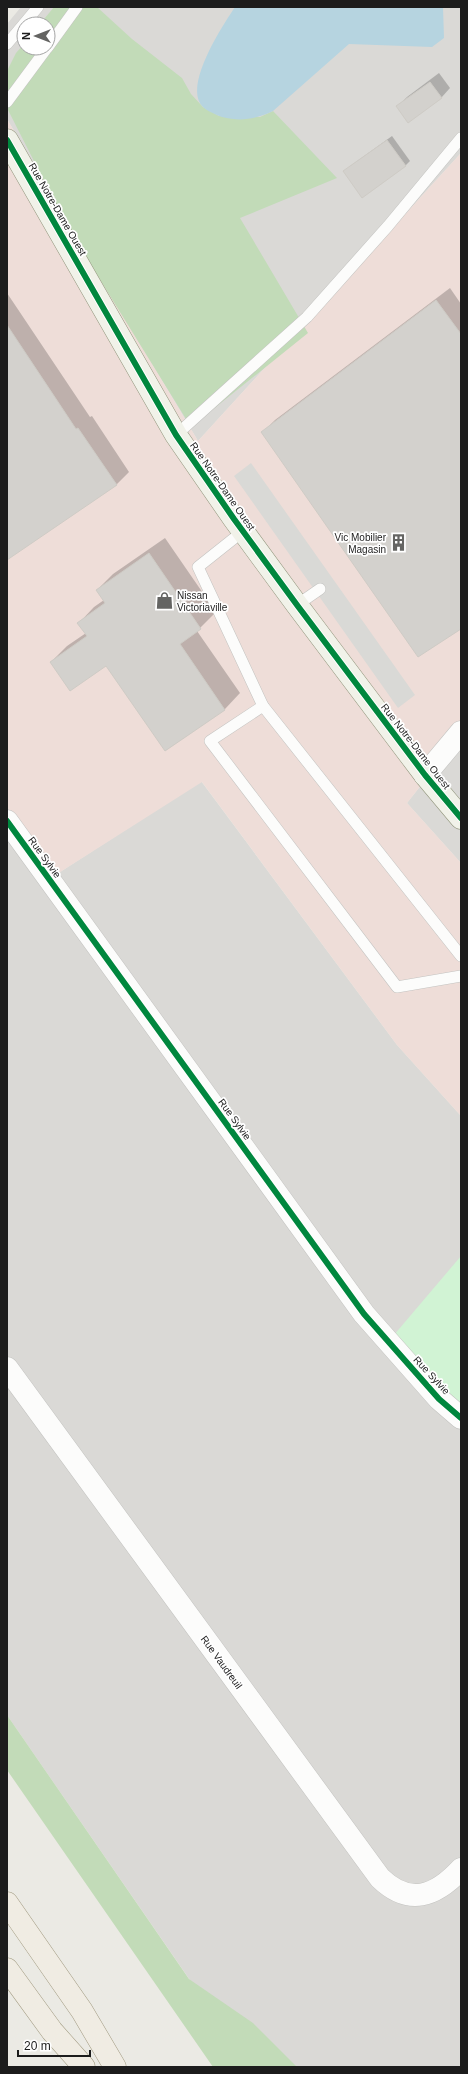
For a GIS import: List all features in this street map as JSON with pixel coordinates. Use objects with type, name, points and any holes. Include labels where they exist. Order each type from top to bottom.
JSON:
[{"type":"main road","points":[[7,1903],[82,2011],[115,2067]]},
{"type":"main road","points":[[7,1969],[52,2031],[84,2067]]},
{"type":"street","name":"Rue Notre-Dame Ouest","points":[[7,140],[176,435],[242,532],[425,775],[461,818]]},
{"type":"street","points":[[425,775],[461,732]]},
{"type":"street","name":"Rue Sylvie","points":[[7,821],[364,1314],[439,1399],[461,1418]]},
{"type":"street","name":"Rue Vaudreuil","points":[[7,1368],[380,1878],[392,1889],[413,1896],[433,1891],[450,1882],[461,1869]]},
{"type":"lane","points":[[7,44],[38,7]]},
{"type":"lane","points":[[56,36],[78,7]]},
{"type":"lane","points":[[7,102],[41,56]]},
{"type":"lane","points":[[176,435],[307,317],[388,226],[461,138]]},
{"type":"lane","points":[[242,532],[198,567],[263,706],[461,956]]},
{"type":"lane","points":[[297,605],[320,590]]},
{"type":"lane","points":[[263,706],[210,741],[397,987],[461,976]]},
{"type":"shaded area","points":[[21,7],[461,7],[461,153],[198,441],[7,119],[7,24]]},
{"type":"shaded area","points":[[7,119],[198,441],[461,153],[461,735],[407,803],[461,863],[461,1116],[397,1045],[202,782],[57,874],[7,807]]},
{"type":"shaded area","points":[[251,463],[415,695],[398,708],[234,476]]},
{"type":"shaded area","points":[[461,735],[461,863],[407,803]]},
{"type":"shaded area","points":[[201,781],[397,1045],[461,1116],[461,2067],[250,2067],[7,1715],[7,807],[57,874]]},
{"type":"green space","points":[[54,7],[97,7],[132,39],[182,78],[191,94],[203,107],[219,116],[260,117],[273,111],[337,178],[240,218],[308,333],[191,427],[68,228],[7,108],[7,71],[16,53],[16,56],[56,56],[56,16],[47,16]]},
{"type":"green space","points":[[461,1256],[461,1418],[388,1342]]},
{"type":"green space","points":[[7,1715],[189,1979],[253,2023],[297,2067],[213,2067],[7,1770]]},
{"type":"water","points":[[235,7],[443,7],[444,38],[432,47],[349,44],[273,111],[248,119],[229,119],[215,114],[203,107],[198,98],[197,85],[201,71],[214,41]]},
{"type":"building","points":[[430,82],[442,98],[408,123],[396,106]]},
{"type":"building","points":[[387,140],[406,166],[362,198],[343,171]]},
{"type":"building","name":"Vic Mobilier Magasin","points":[[436,300],[461,334],[461,629],[418,657],[261,432]]},
{"type":"building","points":[[7,325],[76,429],[78,428],[117,485],[7,560]]},
{"type":"building","points":[[149,553],[201,629],[180,644],[225,710],[165,751],[106,666],[70,691],[50,662],[87,636],[77,623],[105,603],[96,590]]},
{"type":"cycle path","points":[[7,140],[176,435],[234,519],[297,605],[425,775],[461,818]]},
{"type":"cycle path","points":[[7,821],[364,1314],[439,1399],[461,1418]]},
{"type":"place","name":"Vic Mobilier Magasin","points":[[399,543]]},
{"type":"place","name":"Nissan Victoriaville","points":[[164,601]]}]
